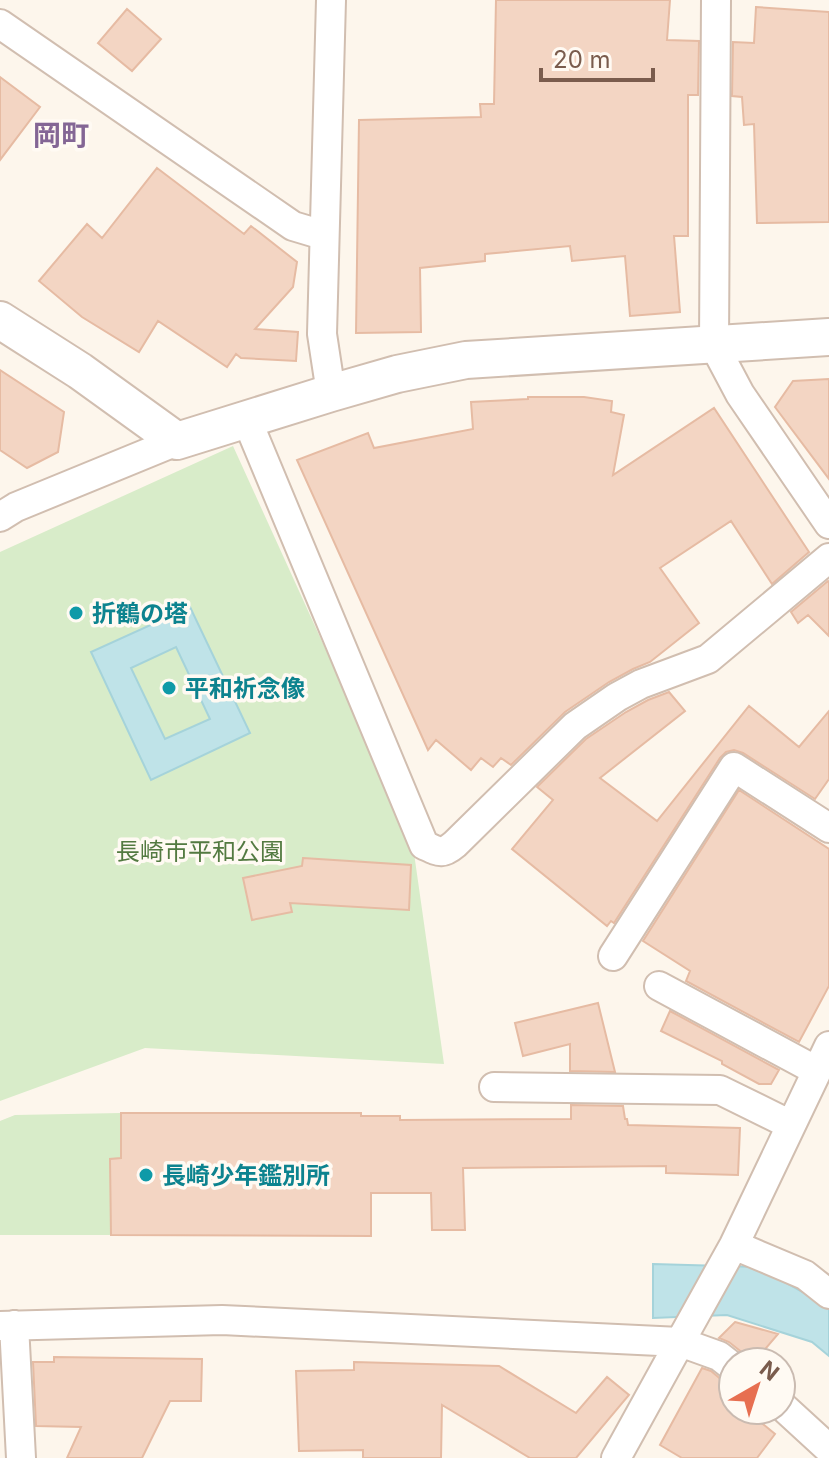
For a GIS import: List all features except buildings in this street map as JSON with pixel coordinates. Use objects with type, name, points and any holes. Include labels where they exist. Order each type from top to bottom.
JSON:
[{"type":"street","points":[[331,0],[322,334],[331,393]]},
{"type":"street","points":[[716,0],[714,345],[740,394],[829,524]]},
{"type":"street","points":[[0,24],[293,226],[323,235]]},
{"type":"street","points":[[0,320],[80,371],[177,441]]},
{"type":"street","points":[[0,517],[16,507],[177,441],[397,374],[466,360],[829,337]]},
{"type":"street","points":[[247,420],[424,845],[438,852],[447,851],[455,844],[575,726],[641,684],[708,659],[829,558]]},
{"type":"street","points":[[613,956],[734,767],[829,828]]},
{"type":"street","points":[[616,1458],[730,1252],[825,1056],[659,986]]},
{"type":"street","points":[[494,1087],[720,1090],[791,1125]]},
{"type":"street","points":[[730,1252],[805,1275],[829,1294]]},
{"type":"street","points":[[21,1458],[7,1325],[222,1320],[684,1334],[717,1355]]},
{"type":"street","points":[[797,1420],[829,1449]]},
{"type":"green space","name":"長崎市平和公園","points":[[233,446],[412,839],[444,1064],[145,1048],[0,1101],[0,552]]},
{"type":"green space","points":[[121,1113],[121,1158],[110,1159],[111,1235],[0,1235],[0,1121],[15,1115]]},
{"type":"water","points":[[190,607],[250,733],[151,780],[91,652]],"holes":[[[176,647],[210,719],[165,739],[131,668]]]},
{"type":"water","points":[[653,1264],[758,1267],[829,1307],[829,1356],[812,1342],[727,1315],[653,1318]]},
{"type":"place","name":"折鶴の塔","points":[[76,613]]},
{"type":"place","name":"平和祈念像","points":[[169,688]]},
{"type":"place","name":"長崎少年鑑別所","points":[[146,1175]]},
{"type":"district","name":"岡町","points":[[61,135]]}]
